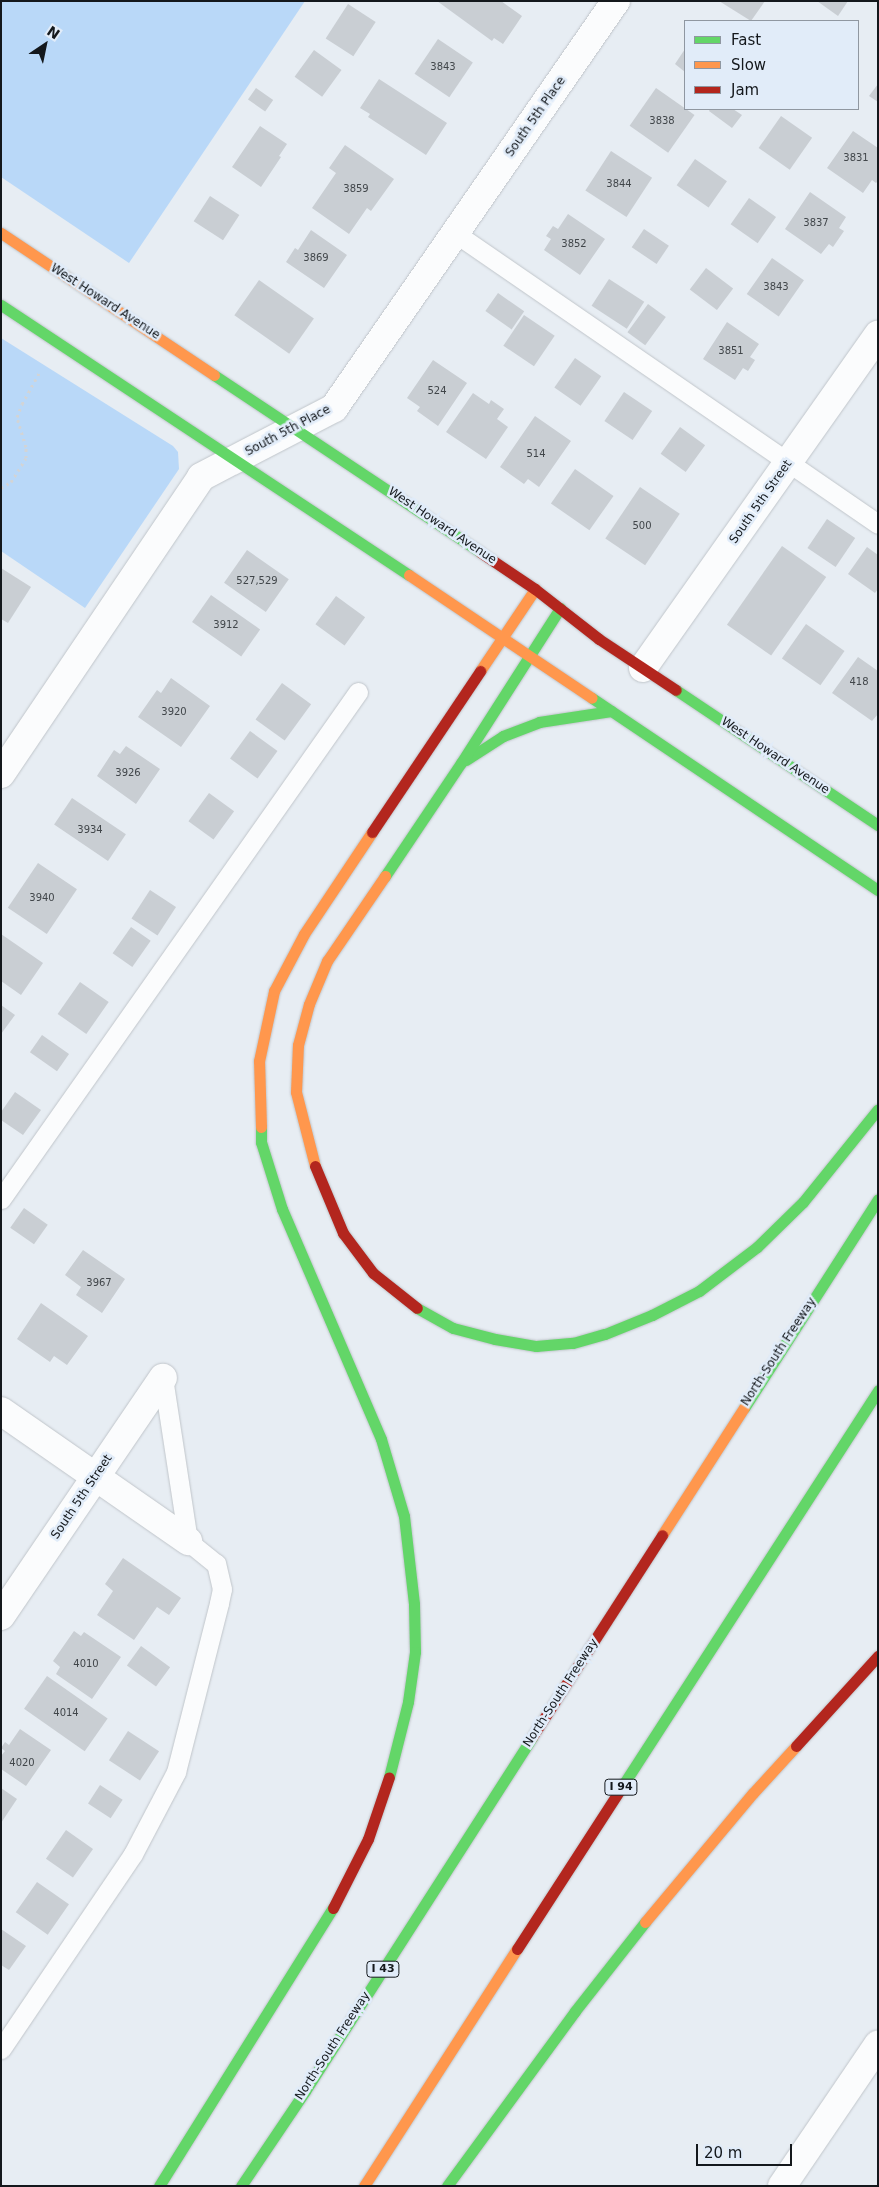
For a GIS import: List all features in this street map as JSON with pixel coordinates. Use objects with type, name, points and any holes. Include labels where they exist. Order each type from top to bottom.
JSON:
[{"type":"main road","name":"West Howard Avenue","points":[[1,234],[535,588],[599,639],[878,825]]},
{"type":"main road","points":[[1,305],[878,890]]},
{"type":"main road","points":[[159,2186],[325,1923],[368,1840],[388,1780],[408,1702],[414,1652],[414,1604],[404,1516],[381,1439],[282,1209],[261,1142],[259,1061],[274,992],[304,934],[535,588]]},
{"type":"main road","points":[[560,608],[461,763],[327,961],[310,1004],[298,1045],[296,1092],[305,1133],[318,1176],[343,1233],[373,1273],[410,1304],[453,1328],[494,1339],[536,1346],[572,1343],[605,1334],[652,1315],[700,1291],[758,1248],[803,1202],[878,1108]]},
{"type":"main road","points":[[461,763],[503,736],[539,722],[611,711]]},
{"type":"main road","name":"North-South Freeway","points":[[241,2186],[878,1199]]},
{"type":"main road","name":"I 94","points":[[364,2186],[878,1390]]},
{"type":"main road","points":[[447,2186],[575,2011],[660,1903],[753,1793],[878,1656]]},
{"type":"street","name":"South 5th Place","points":[[1,774],[201,477],[334,408],[616,1]]},
{"type":"street","name":"South 5th Street","points":[[643,668],[878,335]]},
{"type":"street","name":"South 5th Street","points":[[1,1616],[163,1378]]},
{"type":"street","points":[[1,1411],[188,1541]]},
{"type":"street","points":[[782,2186],[878,2046]]},
{"type":"lane","points":[[455,233],[788,464],[878,524]]},
{"type":"lane","points":[[1,1199],[358,692]]},
{"type":"lane","points":[[1,2049],[133,1854],[176,1772],[222,1589],[216,1564],[188,1541],[163,1378]]},
{"type":"path","points":[[1,488],[11,482],[26,458],[26,447],[17,417],[40,372]]},
{"type":"shaded area","points":[[1,1],[305,1],[129,263],[1,177]]},
{"type":"shaded area","points":[[1,338],[173,446],[178,452],[179,469],[85,608],[1,551]]},
{"type":"building","points":[[437,1],[501,1],[522,16],[503,44],[494,38],[492,41]]},
{"type":"building","points":[[719,1],[765,1],[752,20]]},
{"type":"building","points":[[817,1],[848,1],[838,16]]},
{"type":"building","points":[[348,4],[376,22],[353,56],[326,38]]},
{"type":"building","points":[[438,39],[473,62],[449,97],[415,74]]},
{"type":"building","points":[[314,50],[342,70],[322,97],[295,77]]},
{"type":"building","points":[[684,50],[684,71],[675,64]]},
{"type":"building","points":[[379,79],[447,123],[426,155],[368,117],[370,114],[360,108]]},
{"type":"building","points":[[878,84],[878,102],[869,96]]},
{"type":"building","points":[[256,88],[273,100],[265,112],[248,99]]},
{"type":"building","points":[[656,88],[684,108],[684,110],[695,115],[668,153],[630,126]]},
{"type":"building","points":[[734,110],[742,115],[732,128],[709,111]]},
{"type":"building","points":[[781,116],[812,138],[790,170],[759,148]]},
{"type":"building","points":[[260,126],[287,144],[279,156],[281,157],[261,187],[232,167]]},
{"type":"building","points":[[853,131],[878,148],[878,181],[876,183],[872,180],[863,193],[827,168]]},
{"type":"building","points":[[345,145],[394,179],[371,211],[367,208],[349,234],[312,208],[336,173],[329,168]]},
{"type":"building","points":[[611,151],[652,178],[626,217],[585,190]]},
{"type":"building","points":[[695,159],[727,181],[709,208],[677,185]]},
{"type":"building","points":[[810,192],[846,217],[839,228],[844,231],[833,247],[829,244],[821,254],[785,229]]},
{"type":"building","points":[[210,196],[239,215],[223,240],[194,221]]},
{"type":"building","points":[[749,198],[776,217],[758,243],[731,224]]},
{"type":"building","points":[[568,214],[605,239],[580,275],[544,250],[551,239],[546,236],[553,226],[558,229]]},
{"type":"building","points":[[644,229],[669,246],[657,264],[632,247]]},
{"type":"building","points":[[311,230],[347,255],[324,288],[286,262],[295,248],[298,250]]},
{"type":"building","points":[[772,258],[804,280],[779,316],[747,294]]},
{"type":"building","points":[[706,268],[733,288],[717,310],[690,290]]},
{"type":"building","points":[[609,279],[644,302],[627,329],[592,306]]},
{"type":"building","points":[[259,280],[314,318],[289,354],[234,315]]},
{"type":"building","points":[[498,293],[524,311],[512,329],[485,311]]},
{"type":"building","points":[[648,304],[666,317],[645,345],[627,332]]},
{"type":"building","points":[[524,315],[555,336],[534,366],[503,346]]},
{"type":"building","points":[[727,322],[759,344],[750,357],[755,360],[748,371],[743,368],[735,380],[703,359]]},
{"type":"building","points":[[575,358],[601,376],[581,406],[554,387]]},
{"type":"building","points":[[433,360],[467,383],[438,426],[417,411],[420,407],[407,398]]},
{"type":"building","points":[[624,392],[652,411],[633,440],[604,421]]},
{"type":"building","points":[[473,393],[489,404],[491,400],[504,409],[497,419],[508,427],[486,459],[446,432]]},
{"type":"building","points":[[535,416],[571,441],[539,487],[528,479],[524,484],[500,467]]},
{"type":"building","points":[[680,427],[705,445],[686,472],[661,454]]},
{"type":"building","points":[[575,469],[614,496],[589,530],[551,503]]},
{"type":"building","points":[[640,487],[680,514],[645,565],[605,538]]},
{"type":"building","points":[[827,519],[855,538],[836,567],[807,548]]},
{"type":"building","points":[[782,546],[826,577],[771,656],[727,625]]},
{"type":"building","points":[[867,547],[878,555],[878,589],[875,593],[848,574]]},
{"type":"building","points":[[247,550],[289,579],[266,612],[224,583]]},
{"type":"building","points":[[1,568],[31,587],[8,623],[1,619]]},
{"type":"building","points":[[211,595],[260,629],[241,656],[192,622]]},
{"type":"building","points":[[336,596],[365,617],[345,645],[315,624]]},
{"type":"building","points":[[806,624],[845,651],[820,685],[782,658]]},
{"type":"building","points":[[858,657],[878,671],[878,714],[872,721],[832,693]]},
{"type":"building","points":[[171,678],[210,706],[181,747],[138,717],[157,690],[161,693]]},
{"type":"building","points":[[282,683],[311,704],[285,741],[256,719]]},
{"type":"building","points":[[250,731],[278,751],[258,778],[230,759]]},
{"type":"building","points":[[126,746],[160,769],[136,804],[97,776],[114,750],[120,754]]},
{"type":"building","points":[[209,793],[234,811],[214,840],[188,821]]},
{"type":"building","points":[[72,798],[126,834],[108,861],[54,825]]},
{"type":"building","points":[[38,863],[77,889],[47,934],[8,908]]},
{"type":"building","points":[[150,890],[176,907],[157,935],[131,919]]},
{"type":"building","points":[[131,927],[151,941],[132,967],[113,953]]},
{"type":"building","points":[[1,934],[43,963],[21,995],[1,981]]},
{"type":"building","points":[[80,982],[109,1002],[86,1034],[58,1014]]},
{"type":"building","points":[[1,1005],[15,1015],[1,1034]]},
{"type":"building","points":[[42,1035],[69,1054],[57,1071],[30,1052]]},
{"type":"building","points":[[15,1092],[41,1110],[23,1135],[1,1120],[1,1112]]},
{"type":"building","points":[[24,1208],[48,1225],[34,1244],[10,1228]]},
{"type":"building","points":[[83,1250],[125,1279],[102,1313],[76,1295],[81,1287],[65,1275]]},
{"type":"building","points":[[41,1303],[88,1336],[67,1365],[54,1356],[50,1362],[17,1339]]},
{"type":"building","points":[[123,1558],[181,1598],[169,1615],[157,1607],[134,1640],[97,1615],[113,1591],[105,1584]]},
{"type":"building","points":[[74,1631],[81,1636],[84,1632],[121,1657],[92,1699],[56,1674],[60,1667],[53,1661]]},
{"type":"building","points":[[141,1646],[170,1667],[156,1687],[127,1665]]},
{"type":"building","points":[[47,1676],[108,1718],[85,1751],[24,1709]]},
{"type":"building","points":[[20,1729],[51,1750],[26,1786],[1,1769],[1,1756],[5,1751],[1,1748],[5,1742],[9,1745]]},
{"type":"building","points":[[128,1731],[159,1751],[140,1781],[109,1760]]},
{"type":"building","points":[[100,1785],[123,1800],[111,1818],[88,1803]]},
{"type":"building","points":[[1,1788],[17,1799],[1,1823]]},
{"type":"building","points":[[66,1830],[93,1849],[73,1878],[46,1859]]},
{"type":"building","points":[[37,1882],[69,1904],[48,1935],[16,1912]]},
{"type":"building","points":[[1,1929],[26,1946],[9,1970],[1,1965]]},
{"type":"traffic: fast","points":[[1,305],[409,575]]},
{"type":"traffic: fast","points":[[214,375],[480,552]]},
{"type":"traffic: fast","points":[[385,876],[461,763],[560,608]]},
{"type":"traffic: fast","points":[[676,690],[878,825]]},
{"type":"traffic: fast","points":[[592,698],[878,890]]},
{"type":"traffic: fast","points":[[466,760],[503,736],[539,722],[611,711]]},
{"type":"traffic: fast","points":[[417,1308],[453,1328],[495,1339],[536,1346],[573,1343],[605,1334],[652,1315],[699,1291],[757,1247],[803,1202],[878,1109]]},
{"type":"traffic: fast","points":[[261,1127],[261,1142],[282,1209],[381,1439],[404,1516],[414,1604],[415,1652],[408,1702],[389,1777]]},
{"type":"traffic: fast","points":[[744,1408],[878,1199]]},
{"type":"traffic: fast","points":[[621,1788],[878,1390]]},
{"type":"traffic: fast","points":[[241,2186],[305,2091],[532,1737]]},
{"type":"traffic: fast","points":[[159,2186],[333,1908]]},
{"type":"traffic: fast","points":[[447,2186],[575,2011],[645,1922]]},
{"type":"traffic: slow","points":[[1,233],[214,375]]},
{"type":"traffic: slow","points":[[409,575],[592,698]]},
{"type":"traffic: slow","points":[[480,671],[535,589]]},
{"type":"traffic: slow","points":[[261,1127],[259,1061],[274,991],[304,934],[372,832]]},
{"type":"traffic: slow","points":[[315,1166],[296,1092],[298,1045],[309,1004],[327,961],[385,876]]},
{"type":"traffic: slow","points":[[662,1535],[744,1408]]},
{"type":"traffic: slow","points":[[645,1922],[753,1793],[796,1746]]},
{"type":"traffic: slow","points":[[364,2186],[517,1949]]},
{"type":"traffic: jam","points":[[480,552],[535,589],[599,639],[676,690]]},
{"type":"traffic: jam","points":[[372,832],[480,671]]},
{"type":"traffic: jam","points":[[315,1166],[343,1233],[373,1273],[417,1308]]},
{"type":"traffic: jam","points":[[532,1737],[662,1535]]},
{"type":"traffic: jam","points":[[796,1746],[878,1656]]},
{"type":"traffic: jam","points":[[333,1908],[368,1839],[389,1777]]},
{"type":"traffic: jam","points":[[517,1949],[621,1788]]}]
